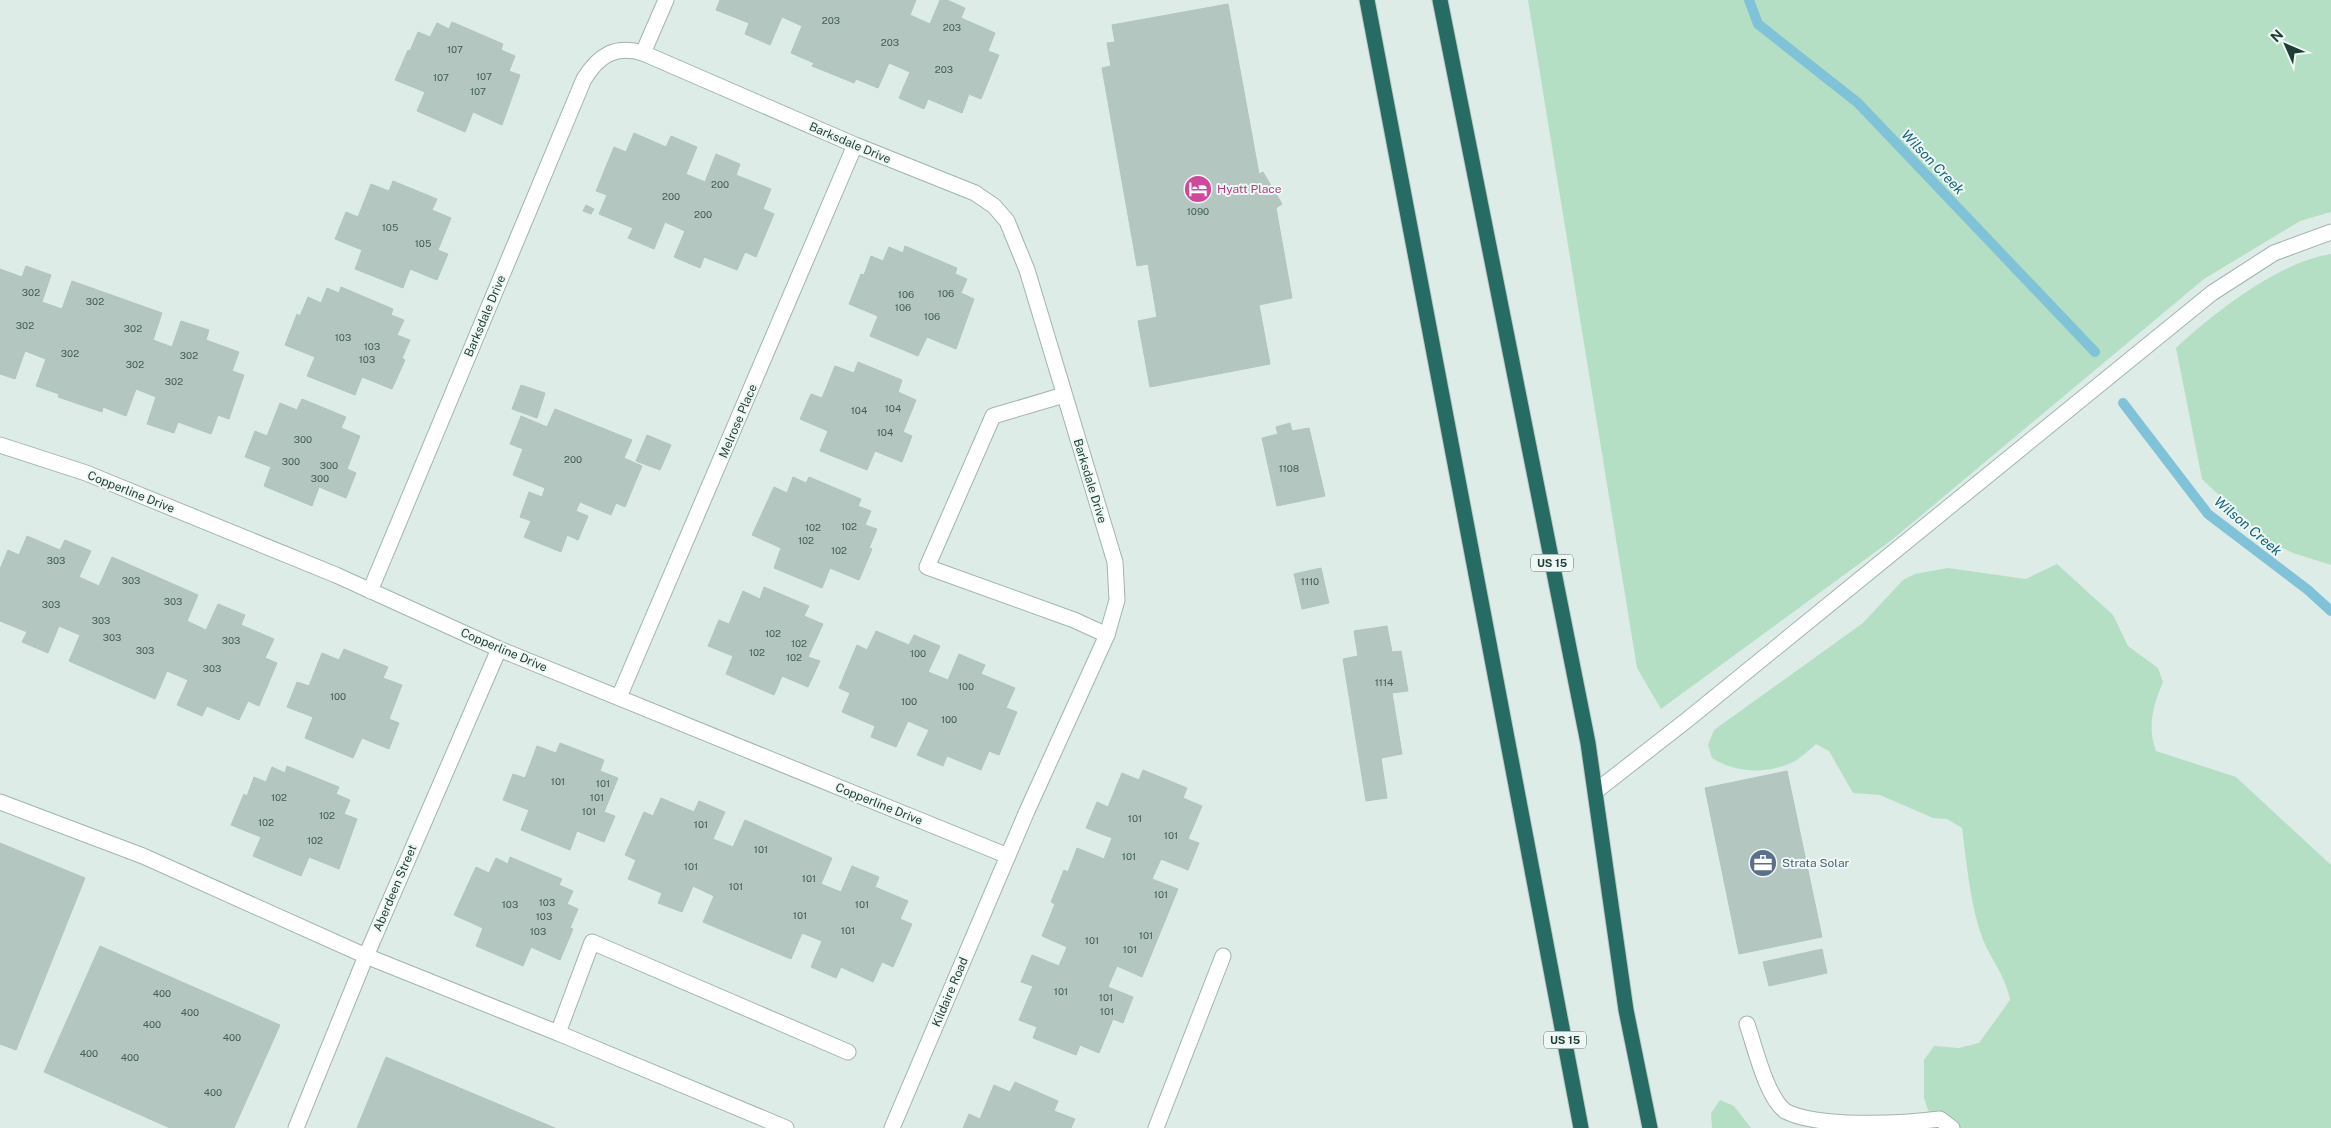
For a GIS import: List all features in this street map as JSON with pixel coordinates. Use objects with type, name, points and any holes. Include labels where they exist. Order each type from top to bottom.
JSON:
[{"type":"highway","name":"US 15","points":[[1367,0],[1581,1128]]},
{"type":"highway","name":"US 15","points":[[1440,0],[1596,791],[1626,1010],[1650,1128]]},
{"type":"street","points":[[643,53],[666,0]]},
{"type":"street","name":"Barksdale Drive","points":[[370,591],[584,79],[599,60],[616,50],[628,49],[643,53],[855,145],[975,194],[994,206],[1007,221],[1027,270],[1115,562],[1117,600],[1107,635],[1008,856]]},
{"type":"street","name":"Melrose Place","points":[[619,696],[855,145]]},
{"type":"street","points":[[1596,791],[1687,720],[2212,293],[2274,253],[2331,232]]},
{"type":"street","points":[[1064,395],[993,416],[927,567],[1074,620],[1107,635]]},
{"type":"street","name":"Copperline Drive","points":[[0,445],[86,473],[370,591],[499,649],[619,696],[1008,856]]},
{"type":"street","name":"Aberdeen Street","points":[[296,1128],[366,956],[499,649]]},
{"type":"street","points":[[0,802],[143,856],[366,956],[558,1032],[786,1128]]},
{"type":"street","name":"Kildaire Road","points":[[892,1128],[1008,856]]},
{"type":"street","points":[[558,1032],[592,942],[848,1052]]},
{"type":"street","points":[[1156,1128],[1223,956]]},
{"type":"street","points":[[1748,1024],[1772,1094],[1785,1111],[1803,1119],[1832,1126],[1895,1124],[1940,1119],[1952,1128]]},
{"type":"green space","points":[[1528,0],[2331,0],[2331,212],[2300,221],[2204,279],[1893,539],[1661,709],[1637,668]]},
{"type":"green space","points":[[2331,254],[2331,565],[2293,553],[2266,540],[2202,479],[2176,348],[2209,319],[2249,290],[2290,267]]},
{"type":"green space","points":[[2057,564],[2113,615],[2128,646],[2158,668],[2163,682],[2152,716],[2153,742],[2156,751],[2236,777],[2331,865],[2331,1128],[1934,1128],[1924,1098],[1924,1060],[1934,1046],[1959,1048],[1979,1043],[2010,1000],[2005,984],[1983,940],[1975,913],[1962,828],[1947,819],[1933,818],[1880,795],[1853,793],[1829,751],[1816,744],[1794,761],[1771,769],[1741,769],[1731,767],[1712,758],[1708,745],[1714,730],[1863,623],[1903,580],[1915,574],[1948,568],[2026,579]]},
{"type":"green space","points":[[1720,1100],[1734,1106],[1751,1128],[1712,1128],[1711,1113]]},
{"type":"building","points":[[720,0],[916,0],[910,15],[930,24],[940,0],[947,0],[965,8],[961,18],[995,33],[988,51],[999,55],[981,99],[969,94],[962,113],[928,99],[924,109],[899,98],[910,72],[889,63],[878,88],[856,79],[854,83],[812,66],[814,63],[791,53],[802,26],[782,17],[770,45],[745,34],[749,23],[716,10]]},
{"type":"building","name":"Hyatt Place","points":[[1228,4],[1259,174],[1263,172],[1282,204],[1276,208],[1292,298],[1259,305],[1270,364],[1150,387],[1138,321],[1157,317],[1148,264],[1137,266],[1102,68],[1111,66],[1107,43],[1115,42],[1112,25]]},
{"type":"building","points":[[452,22],[503,44],[501,50],[515,56],[509,71],[520,75],[502,125],[473,112],[465,132],[417,111],[425,92],[395,80],[418,32],[430,37],[437,23],[449,29]]},
{"type":"building","points":[[634,133],[666,147],[671,136],[697,147],[686,174],[705,182],[716,154],[740,164],[736,175],[771,189],[763,209],[774,214],[756,257],[745,252],[737,270],[704,257],[700,268],[674,257],[685,231],[665,222],[654,249],[628,238],[633,228],[599,214],[607,195],[596,191],[614,147],[626,152]]},
{"type":"building","points":[[393,181],[437,199],[432,210],[451,218],[438,250],[448,254],[437,280],[410,269],[403,288],[355,269],[362,250],[335,239],[346,212],[358,217],[371,184],[389,191]]},
{"type":"building","points":[[586,205],[594,209],[591,214],[583,211]]},
{"type":"building","points":[[905,246],[957,268],[955,274],[967,279],[961,293],[974,299],[956,349],[927,337],[918,356],[870,336],[878,316],[849,304],[861,274],[864,275],[871,256],[883,261],[889,247],[903,253]]},
{"type":"building","points":[[26,266],[51,275],[42,302],[62,309],[72,281],[162,313],[153,340],[172,347],[181,321],[209,330],[206,340],[239,352],[232,371],[244,375],[229,419],[218,415],[211,434],[178,422],[174,433],[147,424],[156,397],[136,389],[126,416],[103,407],[102,412],[58,397],[59,394],[36,386],[46,359],[25,351],[15,379],[0,374],[0,269],[22,277]]},
{"type":"building","points":[[341,287],[393,309],[391,315],[404,320],[397,335],[410,340],[402,358],[405,360],[392,389],[362,377],[355,395],[307,376],[315,357],[285,345],[297,314],[300,316],[308,297],[321,303],[327,288],[339,293]]},
{"type":"building","points":[[858,362],[902,380],[898,392],[916,400],[903,432],[912,436],[902,462],[875,451],[867,470],[820,451],[828,431],[800,419],[811,394],[822,398],[835,366],[854,373]]},
{"type":"building","points":[[521,385],[545,393],[537,418],[512,409]]},
{"type":"building","points":[[302,399],[346,417],[341,428],[360,436],[347,469],[356,473],[346,498],[319,487],[312,506],[264,486],[271,467],[245,457],[255,431],[267,436],[280,403],[297,410]]},
{"type":"building","points":[[555,409],[632,440],[624,458],[642,466],[625,507],[616,503],[611,515],[580,502],[576,511],[588,516],[578,540],[567,535],[561,552],[524,537],[531,521],[520,517],[529,492],[542,497],[545,488],[513,475],[523,449],[510,444],[521,416],[547,427]]},
{"type":"building","points":[[1290,423],[1292,431],[1309,428],[1325,496],[1277,506],[1262,438],[1278,434],[1276,427]]},
{"type":"building","points":[[647,435],[671,445],[660,470],[636,461]]},
{"type":"building","points":[[793,477],[806,483],[809,477],[861,499],[858,506],[871,511],[865,525],[877,529],[869,548],[872,549],[859,580],[830,568],[822,588],[774,568],[781,548],[752,535],[774,487],[787,493]]},
{"type":"building","points":[[27,536],[60,550],[65,540],[91,551],[79,577],[99,586],[112,557],[198,595],[187,621],[206,630],[218,604],[245,615],[241,625],[274,639],[265,658],[277,663],[259,706],[248,701],[239,720],[207,706],[202,716],[177,705],[188,680],[167,671],[155,699],[69,661],[80,635],[59,626],[48,653],[22,642],[27,632],[0,621],[0,569],[8,550],[19,555]]},
{"type":"building","points":[[1321,568],[1329,603],[1302,609],[1294,574]]},
{"type":"building","points":[[764,587],[809,606],[804,616],[823,624],[808,657],[820,661],[808,687],[782,676],[774,695],[726,674],[733,656],[708,646],[719,620],[729,624],[743,591],[760,599]]},
{"type":"building","points":[[1387,626],[1392,652],[1401,651],[1408,691],[1392,693],[1402,754],[1381,758],[1387,798],[1366,801],[1343,659],[1358,656],[1354,631]]},
{"type":"building","points":[[876,631],[909,645],[914,635],[940,646],[928,672],[948,680],[959,654],[985,665],[981,674],[1015,688],[1006,708],[1017,712],[999,755],[989,751],[981,770],[947,756],[943,766],[917,755],[929,730],[908,721],[896,747],[871,737],[875,726],[842,712],[850,693],[839,688],[857,645],[867,650]]},
{"type":"building","points":[[344,649],[388,667],[383,678],[402,685],[389,719],[399,723],[389,749],[362,738],[353,758],[305,738],[313,717],[287,707],[297,682],[309,686],[322,653],[339,660]]},
{"type":"building","points":[[560,743],[604,760],[600,771],[618,778],[604,812],[615,816],[604,842],[577,831],[570,850],[521,830],[529,810],[503,800],[513,774],[525,778],[537,746],[556,753]]},
{"type":"building","points":[[287,766],[339,787],[336,794],[350,800],[344,814],[357,819],[339,869],[309,857],[301,876],[253,856],[261,837],[231,825],[244,794],[247,796],[254,777],[266,782],[272,767],[285,773]]},
{"type":"building","points":[[1143,770],[1187,788],[1183,798],[1202,806],[1188,839],[1199,843],[1188,870],[1161,859],[1152,879],[1178,889],[1142,977],[1117,966],[1108,987],[1133,997],[1123,1023],[1113,1019],[1099,1053],[1080,1045],[1076,1055],[1033,1038],[1037,1027],[1019,1020],[1033,986],[1021,982],[1032,955],[1059,966],[1067,947],[1042,936],[1055,904],[1051,902],[1064,870],[1068,872],[1077,848],[1104,859],[1112,838],[1086,828],[1097,802],[1108,807],[1122,773],[1139,780]]},
{"type":"building","name":"Strata Solar","points":[[1787,771],[1822,937],[1739,954],[1705,788]]},
{"type":"building","points":[[661,798],[694,812],[699,801],[725,812],[713,839],[733,847],[745,820],[832,858],[821,884],[841,892],[852,866],[879,877],[875,887],[908,901],[900,919],[912,924],[893,967],[882,962],[873,982],[841,967],[836,978],[811,967],[822,941],[802,933],[791,959],[703,922],[714,896],[693,886],[682,912],[658,903],[662,893],[628,879],[636,860],[625,855],[644,812],[653,816]]},
{"type":"building","points":[[0,843],[85,878],[16,1050],[0,1044]]},
{"type":"building","points":[[510,857],[562,879],[559,885],[573,891],[567,904],[578,909],[570,928],[573,929],[560,960],[531,947],[523,966],[476,946],[483,928],[454,915],[476,867],[489,873],[496,858],[508,864]]},
{"type":"building","points":[[100,946],[280,1025],[234,1128],[170,1128],[44,1072]]},
{"type":"building","points":[[1822,949],[1827,973],[1769,986],[1763,962]]},
{"type":"building","points":[[386,1057],[555,1128],[357,1128]]},
{"type":"building","points":[[1015,1082],[1058,1101],[1054,1111],[1075,1119],[1071,1128],[963,1128],[969,1114],[980,1119],[994,1085],[1010,1092]]},
{"type":"waterway","name":"Wilson Creek","points":[[1749,0],[1758,24],[1858,103],[2095,352]]},
{"type":"waterway","name":"Wilson Creek","points":[[2123,403],[2208,514],[2308,590],[2331,611]]},
{"type":"place","name":"Hyatt Place","points":[[1198,189]]},
{"type":"place","name":"Strata Solar","points":[[1763,863]]}]
